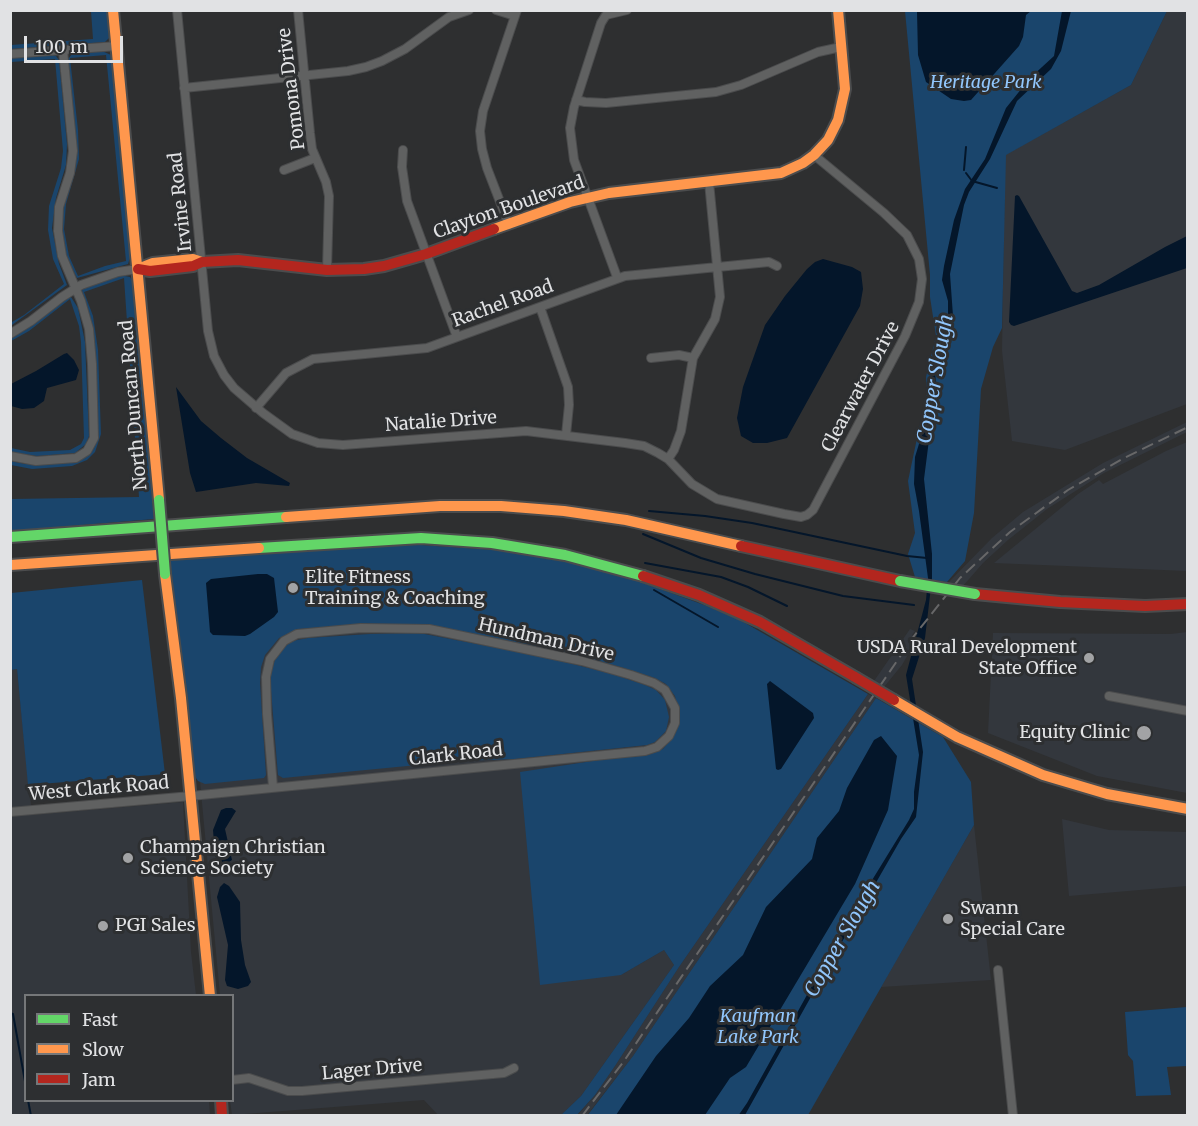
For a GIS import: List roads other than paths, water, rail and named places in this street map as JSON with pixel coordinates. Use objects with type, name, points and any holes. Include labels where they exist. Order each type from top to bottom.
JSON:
[{"type":"main road","name":"North Duncan Road","points":[[113,10],[165,574],[181,698],[210,994]]},
{"type":"main road","name":"Clayton Boulevard","points":[[138,269],[148,263],[192,258],[202,262],[254,261],[327,270],[354,270],[384,266],[426,254],[570,202],[621,191],[781,173],[814,155],[832,132],[842,109],[845,89],[837,10]]},
{"type":"main road","points":[[10,537],[440,506],[501,506],[564,511],[626,520],[900,581],[975,594],[1060,603],[1145,606],[1188,604]]},
{"type":"main road","points":[[10,565],[381,539],[442,539],[511,546],[603,564],[653,578],[760,622],[957,737],[1043,775],[1107,794],[1188,809]]},
{"type":"street","name":"Irvine Road","points":[[177,10],[210,340],[220,368],[232,386]]},
{"type":"street","name":"Pomona Drive","points":[[298,10],[310,133],[315,158],[326,182],[329,196],[327,270]]},
{"type":"street","points":[[184,88],[348,71],[382,61],[405,49],[449,17],[470,10]]},
{"type":"street","points":[[496,10],[516,13],[483,111],[480,131],[487,168],[508,225]]},
{"type":"street","points":[[617,277],[588,198],[572,147],[570,128],[576,99],[601,23],[606,15],[627,10]]},
{"type":"street","points":[[10,54],[117,46]]},
{"type":"street","points":[[576,99],[606,103],[716,92],[741,85],[818,52],[841,47]]},
{"type":"street","points":[[10,456],[36,461],[76,458],[87,451],[94,438],[91,346],[85,311],[62,256],[58,231],[59,207],[70,173],[73,151],[63,51]]},
{"type":"street","points":[[403,150],[402,167],[407,201],[457,336]]},
{"type":"street","name":"Clearwater Drive","points":[[668,459],[692,484],[717,499],[784,514],[801,517],[807,515],[813,510],[905,336],[917,310],[921,292],[921,270],[916,251],[907,234],[896,223],[814,155]]},
{"type":"street","points":[[284,170],[315,158]]},
{"type":"street","points":[[668,459],[681,431],[693,358],[718,310],[720,286],[709,182]]},
{"type":"street","name":"Rachel Road","points":[[256,408],[278,381],[304,362],[322,357],[418,350],[617,277],[769,262],[777,266]]},
{"type":"street","points":[[10,334],[75,288],[99,277],[138,269]]},
{"type":"street","points":[[540,307],[568,387],[566,435]]},
{"type":"street","points":[[651,358],[679,355],[693,358]]},
{"type":"street","name":"Natalie Drive","points":[[232,386],[256,408],[292,434],[328,444],[537,431],[644,446],[668,459]]},
{"type":"street","name":"Hundman Drive","points":[[273,787],[266,677],[274,654],[284,641],[297,634],[361,628],[429,629],[582,661],[654,683],[665,690]]},
{"type":"street","name":"Clark Road","points":[[191,796],[650,750],[664,742],[675,723],[673,702],[665,690]]},
{"type":"street","points":[[1108,696],[1188,711]]},
{"type":"street","name":"West Clark Road","points":[[10,812],[191,796]]},
{"type":"street","points":[[998,970],[1012,1116]]},
{"type":"street","name":"Lager Drive","points":[[234,1080],[249,1078],[288,1091],[302,1091],[504,1073],[514,1068]]},
{"type":"water","points":[[917,10],[1031,11],[1026,15],[1023,37],[1019,46],[971,100],[964,101],[951,99],[926,82],[918,55]]},
{"type":"water","name":"Copper Slough","points":[[1062,11],[1071,11],[1061,51],[1051,69],[1017,101],[990,159],[969,192],[964,205],[950,274],[953,316],[951,331],[935,371],[936,385],[924,479],[932,554],[932,578],[925,638],[912,679],[923,752],[916,817],[901,839],[745,1115],[738,1116],[858,903],[914,809],[919,755],[906,675],[926,600],[928,578],[914,484],[915,457],[933,398],[932,369],[945,337],[948,301],[942,280],[944,266],[954,220],[965,189],[985,159],[1006,108],[1030,78],[1054,56]]},
{"type":"water","points":[[1017,195],[1072,291],[1077,293],[1099,285],[1187,236],[1187,268],[1014,326],[1011,325],[1009,322],[1015,196]]},
{"type":"water","points":[[823,259],[852,267],[861,272],[863,289],[860,306],[787,438],[767,443],[753,443],[741,436],[737,418],[743,387],[765,325],[807,269]]},
{"type":"water","points":[[67,353],[79,370],[76,380],[47,388],[44,401],[34,408],[22,409],[11,406],[11,384]]},
{"type":"water","points":[[176,387],[201,421],[247,458],[290,483],[289,486],[256,483],[196,492],[190,473]]},
{"type":"water","points":[[267,574],[274,578],[278,612],[245,636],[213,635],[210,632],[206,583],[211,579]]},
{"type":"water","points":[[770,681],[813,713],[814,718],[781,769],[778,770],[776,769],[767,684]]},
{"type":"water","points":[[881,736],[897,756],[888,810],[855,884],[746,1067],[730,1078],[705,1115],[616,1115],[656,1056],[689,1018],[710,986],[743,955],[766,907],[812,859],[817,838],[839,811],[847,788],[874,740]]},
{"type":"water","points":[[226,808],[236,811],[225,829],[232,860],[222,866],[219,865],[215,855],[213,830],[221,810]]},
{"type":"water","points":[[224,883],[229,886],[240,902],[241,940],[245,965],[251,982],[248,986],[238,989],[227,986],[225,980],[228,945],[217,897]]},
{"type":"waterway","points":[[964,170],[966,147]]},
{"type":"waterway","points":[[966,173],[972,181],[997,188]]},
{"type":"waterway","points":[[649,511],[752,523],[907,556],[927,558]]},
{"type":"waterway","points":[[643,534],[701,558],[755,574],[843,596],[914,605]]},
{"type":"waterway","points":[[645,563],[721,577],[787,606]]},
{"type":"waterway","points":[[654,590],[718,627]]},
{"type":"waterway","points":[[10,1013],[13,1014],[24,1076]]},
{"type":"waterway","points":[[28,1102],[31,1116]]},
{"type":"railway","points":[[582,1116],[624,1061],[914,636],[960,578],[1010,532],[1068,490],[1124,458],[1188,427]]},
{"type":"place","name":"Elite Fitness Training & Coaching","points":[[293,588]]},
{"type":"place","name":"USDA Rural Development State Office","points":[[1089,658]]},
{"type":"place","name":"Equity Clinic","points":[[1144,733]]},
{"type":"place","name":"Champaign Christian Science Society","points":[[128,858]]},
{"type":"place","name":"Swann Special Care","points":[[948,919]]},
{"type":"place","name":"PGI Sales","points":[[103,926]]},
{"type":"park label","name":"Heritage Park","points":[[986,83]]},
{"type":"park label","name":"Kaufman Lake Park","points":[[758,1027]]}]
